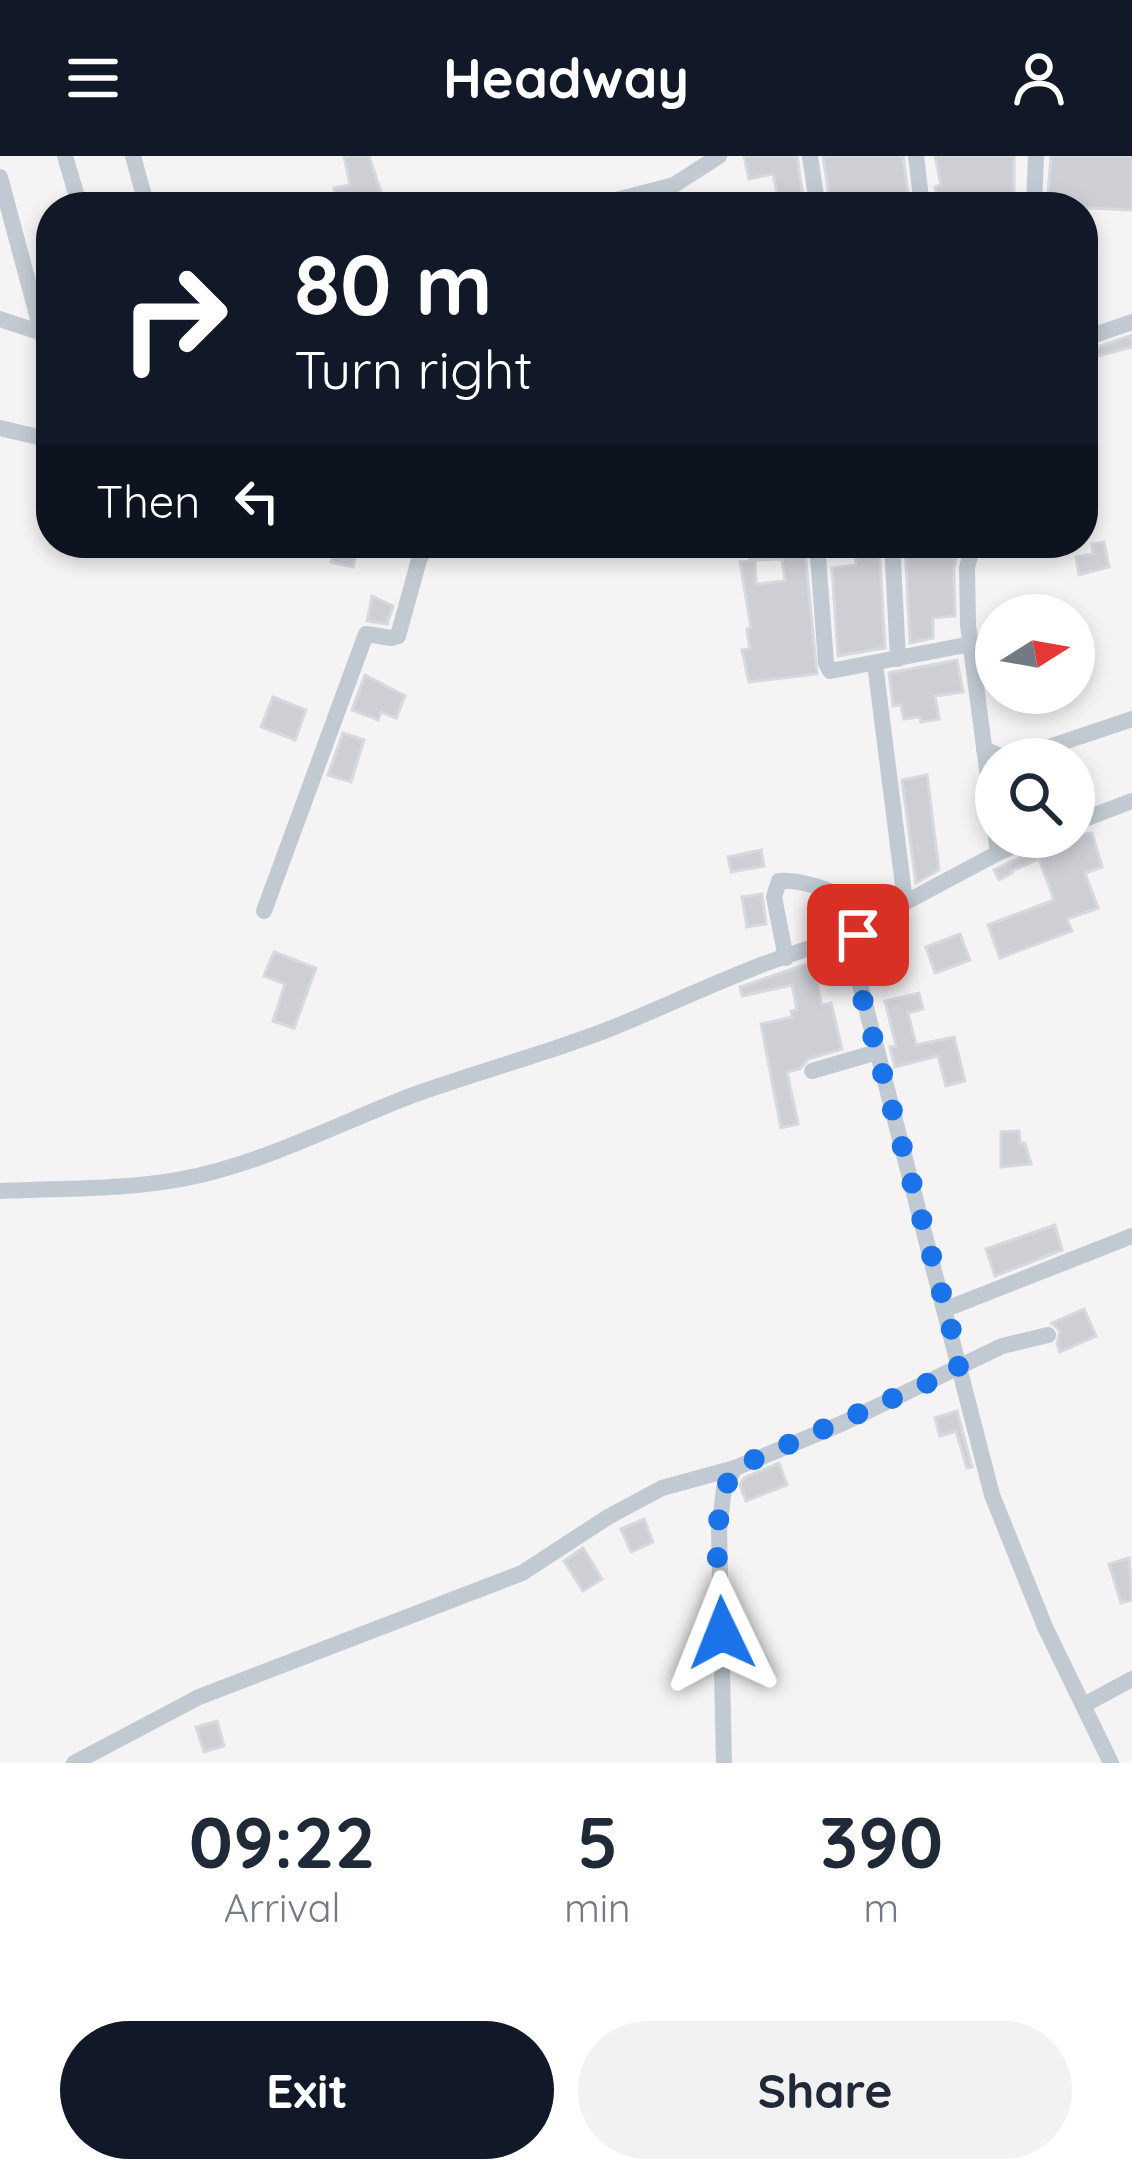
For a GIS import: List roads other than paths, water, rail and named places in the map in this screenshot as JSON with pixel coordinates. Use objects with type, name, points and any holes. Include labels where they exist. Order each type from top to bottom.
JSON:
[{"type":"street","points":[[65,156],[76,192]]},
{"type":"street","points":[[133,156],[143,192]]},
{"type":"street","points":[[644,192],[674,184],[719,156]]},
{"type":"street","points":[[809,156],[815,192]]},
{"type":"street","points":[[916,156],[920,192]]},
{"type":"street","points":[[1035,192],[1036,156]]},
{"type":"street","points":[[0,177],[36,286]]},
{"type":"street","points":[[0,242],[21,249]]},
{"type":"street","points":[[0,319],[36,331]]},
{"type":"street","points":[[1098,334],[1132,322]]},
{"type":"street","points":[[0,428],[36,436]]},
{"type":"street","points":[[264,911],[366,634],[398,636],[420,558]]},
{"type":"street","points":[[818,558],[830,671],[971,644]]},
{"type":"street","points":[[893,558],[898,659]]},
{"type":"street","points":[[969,558],[971,644],[983,738]]},
{"type":"street","points":[[875,664],[905,902]]},
{"type":"street","points":[[1076,738],[1132,719]]},
{"type":"street","points":[[1095,815],[1132,801]]},
{"type":"street","points":[[0,1191],[144,1184],[206,1173],[415,1095],[544,1054],[718,980],[858,935],[875,918],[989,858]]},
{"type":"street","points":[[786,958],[774,896],[779,880],[844,898],[875,918]]},
{"type":"street","points":[[858,935],[856,969],[996,1507],[1037,1610],[1111,1763]]},
{"type":"street","points":[[812,1071],[877,1052]]},
{"type":"street","points":[[946,1309],[1132,1236]]},
{"type":"street","points":[[74,1763],[199,1697],[522,1573],[662,1488],[735,1468],[1002,1346],[1048,1335]]},
{"type":"street","points":[[724,1763],[719,1531],[724,1488],[735,1468]]},
{"type":"street","points":[[1084,1705],[1132,1679]]}]
